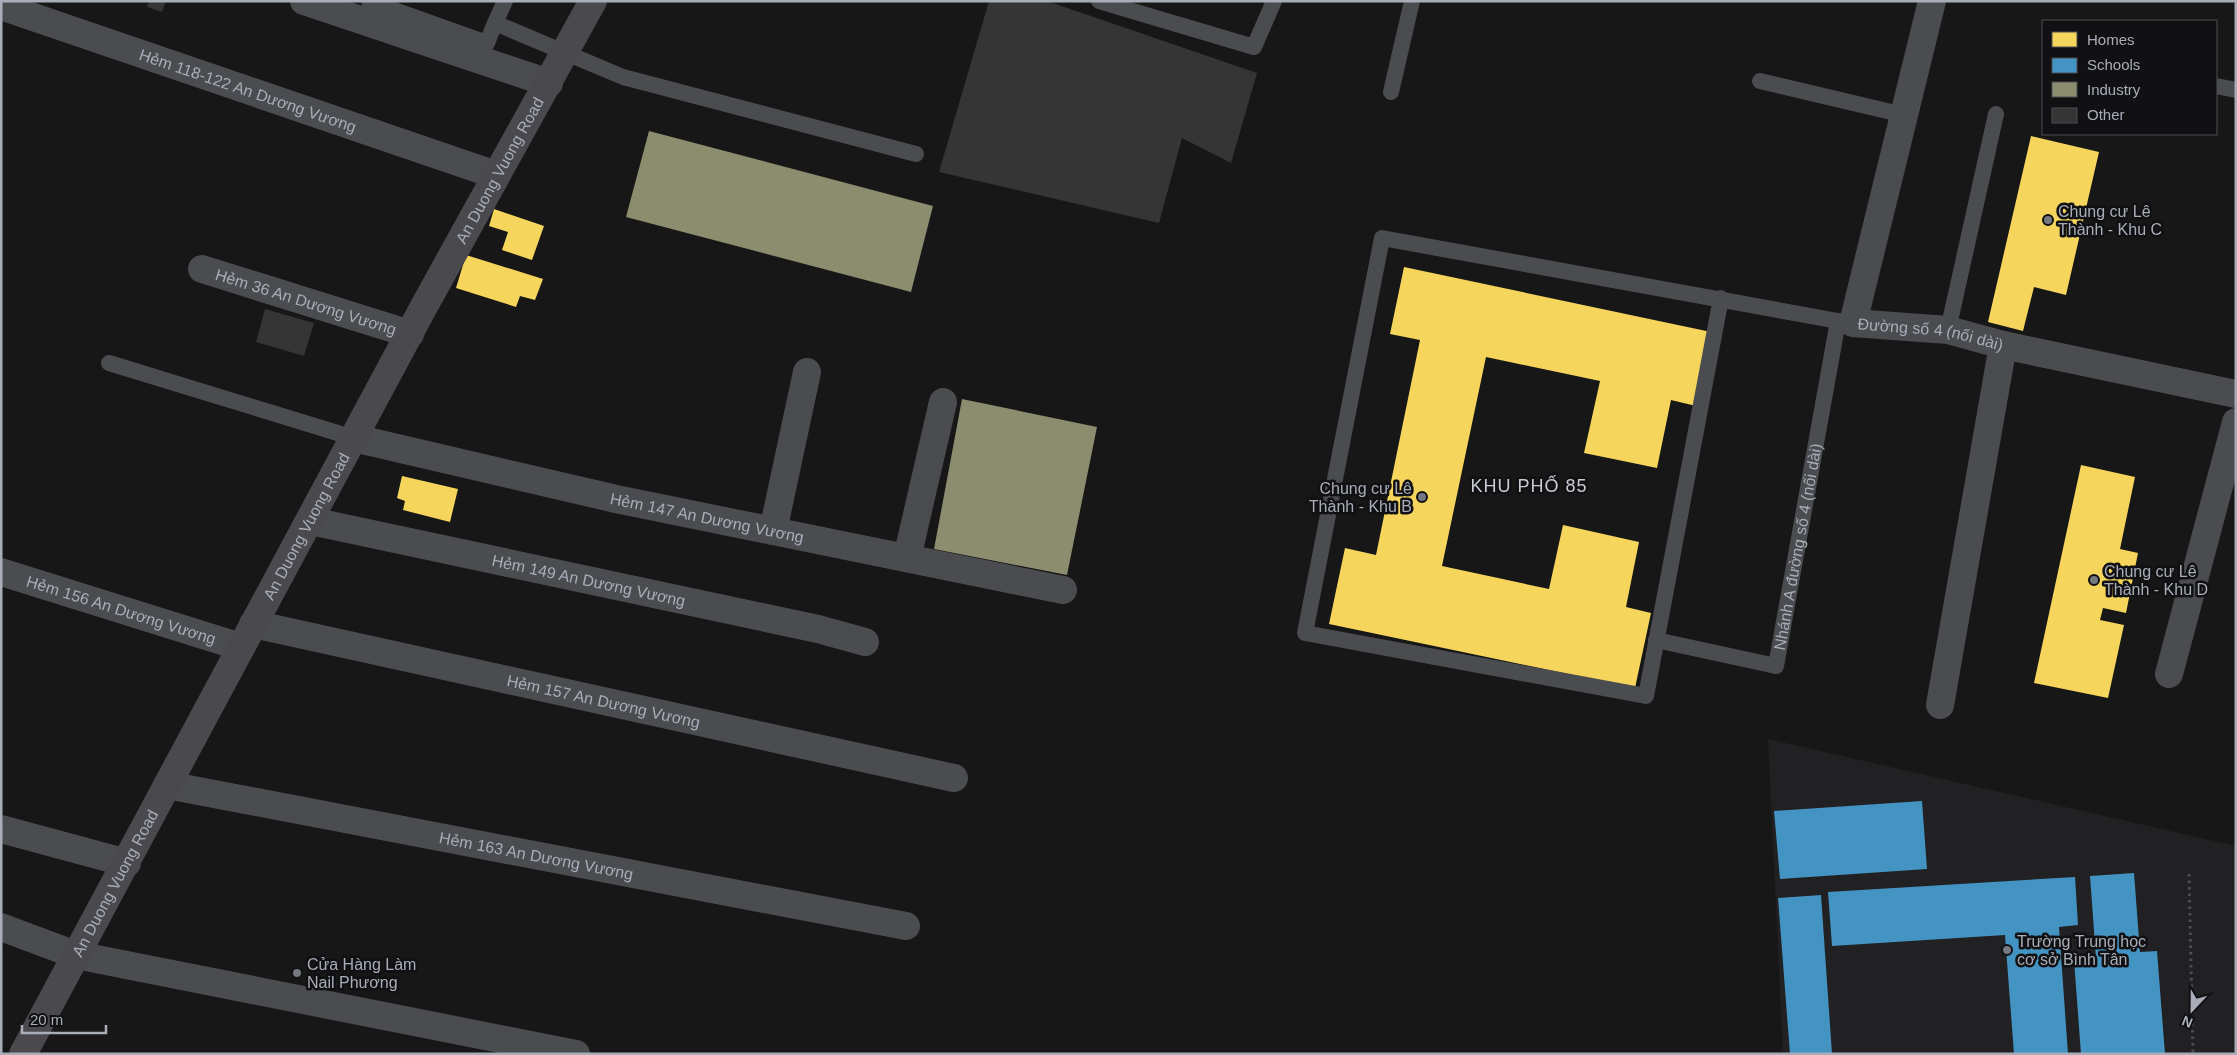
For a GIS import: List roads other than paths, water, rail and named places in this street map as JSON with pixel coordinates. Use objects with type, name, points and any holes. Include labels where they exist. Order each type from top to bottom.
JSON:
[{"type":"main road","name":"An Duong Vuong Road","points":[[23,1054],[410,334],[593,1]]},
{"type":"street","points":[[304,1],[549,83]]},
{"type":"street","name":"Đường số 4 (nối dài)","points":[[1932,1],[1904,115],[1846,322],[1948,330],[2003,345],[1940,705]]},
{"type":"street","name":"Hẻm 118-122 An Dương Vương","points":[[1,6],[496,176]]},
{"type":"street","name":"Hẻm 36 An Dương Vương","points":[[202,269],[410,334]]},
{"type":"street","points":[[2003,345],[2236,394]]},
{"type":"street","points":[[773,531],[807,372]]},
{"type":"street","points":[[907,558],[944,402]]},
{"type":"street","points":[[2169,674],[2236,422]]},
{"type":"street","name":"Hẻm 147 An Dương Vương","points":[[354,438],[616,499],[1063,590]]},
{"type":"street","name":"Hẻm 149 An Dương Vương","points":[[311,521],[798,625],[864,642]]},
{"type":"street","name":"Hẻm 156 An Dương Vương","points":[[1,572],[241,647]]},
{"type":"street","name":"Hẻm 157 An Dương Vương","points":[[254,624],[954,778]]},
{"type":"street","name":"Hẻm 163 An Dương Vương","points":[[167,785],[906,926]]},
{"type":"street","points":[[1,829],[127,863]]},
{"type":"street","points":[[1,927],[76,955],[576,1054]]},
{"type":"lane","points":[[369,1],[487,43],[505,1]]},
{"type":"lane","points":[[1103,2],[1254,47],[1274,1]]},
{"type":"lane","points":[[1391,92],[1412,1]]},
{"type":"lane","points":[[495,23],[623,77],[916,154]]},
{"type":"lane","points":[[1760,81],[1904,115]]},
{"type":"lane","points":[[2217,86],[2236,90]]},
{"type":"lane","points":[[1948,330],[1996,114]]},
{"type":"lane","points":[[1721,298],[1646,696],[1305,633],[1382,238],[1721,298],[1846,322]]},
{"type":"lane","name":"Nhánh A đường số 4 (nối dài)","points":[[1656,640],[1776,666],[1846,322]]},
{"type":"lane","points":[[109,363],[354,438]]},
{"type":"place","name":"Chung cư Lê Thành - Khu C","points":[[2048,220]]},
{"type":"place","name":"Chung cư Lê Thành - Khu B","points":[[1422,497]]},
{"type":"place","name":"Chung cư Lê Thành - Khu D","points":[[2094,580]]},
{"type":"place","name":"Trường Trung học cơ sở Bình Tân","points":[[2007,950]]},
{"type":"place","name":"Cửa Hàng Làm Nail Phương","points":[[297,973]]},
{"type":"district","name":"KHU PHỐ 85","points":[[1529,486]]}]
